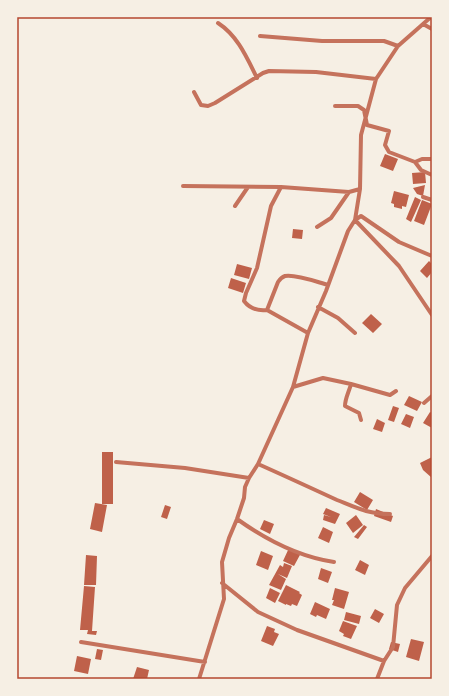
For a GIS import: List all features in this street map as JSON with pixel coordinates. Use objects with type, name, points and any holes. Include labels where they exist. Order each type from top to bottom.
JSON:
[{"type":"street","points":[[199,679],[224,599],[222,562],[244,498],[245,487],[258,464],[293,387],[308,333],[348,231],[355,220],[360,189],[361,135],[376,80],[398,46],[431,17]]},
{"type":"street","points":[[218,24],[225,28],[240,45],[257,78]]},
{"type":"street","points":[[423,24],[432,29]]},
{"type":"street","points":[[260,36],[322,41],[384,41],[398,46]]},
{"type":"street","points":[[194,92],[200,105],[208,106],[269,71],[316,72],[376,80]]},
{"type":"street","points":[[335,106],[358,106],[364,110],[367,117],[367,125],[389,131],[385,146],[389,152],[415,162],[421,170],[432,175]]},
{"type":"street","points":[[415,162],[422,159],[432,159]]},
{"type":"street","points":[[183,186],[280,187],[349,192],[360,189]]},
{"type":"street","points":[[234,206],[248,187]]},
{"type":"street","points":[[280,187],[271,206],[257,268],[244,301],[247,306],[253,309],[267,310],[308,333]]},
{"type":"street","points":[[317,227],[331,218],[349,192]]},
{"type":"street","points":[[422,197],[432,200]]},
{"type":"street","points":[[355,220],[361,216],[399,242],[432,256]]},
{"type":"street","points":[[355,220],[399,266],[432,315]]},
{"type":"street","points":[[267,310],[278,282],[284,276],[294,276],[328,285]]},
{"type":"street","points":[[318,307],[338,318],[355,333]]},
{"type":"street","points":[[293,387],[323,378],[390,395],[396,391]]},
{"type":"street","points":[[350,384],[349,392],[345,398],[345,406],[359,413],[361,420]]},
{"type":"street","points":[[424,403],[432,396]]},
{"type":"street","points":[[116,462],[185,468],[249,478]]},
{"type":"street","points":[[258,464],[322,494],[361,510],[377,514],[390,514]]},
{"type":"street","points":[[237,519],[251,530],[306,556],[334,562]]},
{"type":"street","points":[[377,679],[384,661],[393,647],[397,605],[405,588],[432,556]]},
{"type":"street","points":[[222,584],[258,612],[297,630],[384,661]]},
{"type":"street","points":[[81,642],[204,662]]},
{"type":"building","points":[[385,154],[398,159],[393,171],[380,166]]},
{"type":"building","points":[[425,172],[426,183],[413,184],[412,173]]},
{"type":"building","points":[[425,185],[423,196],[417,194],[413,188]]},
{"type":"building","points":[[394,191],[409,195],[406,207],[402,206],[402,209],[394,207],[394,204],[391,203]]},
{"type":"building","points":[[415,197],[421,200],[411,222],[406,219]]},
{"type":"building","points":[[422,200],[432,204],[424,225],[414,221]]},
{"type":"building","points":[[293,229],[303,230],[302,239],[292,238]]},
{"type":"building","points":[[429,261],[432,264],[432,272],[427,278],[420,271]]},
{"type":"building","points":[[237,264],[252,268],[249,279],[234,275]]},
{"type":"building","points":[[231,278],[246,283],[243,293],[228,288]]},
{"type":"building","points":[[371,314],[382,324],[373,333],[362,323]]},
{"type":"building","points":[[409,396],[422,402],[417,411],[404,405]]},
{"type":"building","points":[[393,406],[399,408],[394,422],[388,420]]},
{"type":"building","points":[[430,412],[432,413],[432,428],[423,423]]},
{"type":"building","points":[[406,414],[414,417],[410,428],[401,424]]},
{"type":"building","points":[[377,419],[385,423],[382,432],[373,429]]},
{"type":"building","points":[[102,452],[113,452],[113,504],[102,504]]},
{"type":"building","points":[[432,457],[432,478],[423,470],[420,463]]},
{"type":"building","points":[[360,492],[373,500],[367,510],[354,502]]},
{"type":"building","points":[[95,503],[107,505],[102,532],[90,529]]},
{"type":"building","points":[[165,505],[171,507],[167,519],[161,517]]},
{"type":"building","points":[[326,508],[340,514],[335,524],[323,520],[324,515],[331,517],[323,514]]},
{"type":"building","points":[[376,509],[393,516],[391,522],[374,516]]},
{"type":"building","points":[[356,515],[363,525],[353,533],[346,523]]},
{"type":"building","points":[[264,520],[274,524],[270,534],[260,529]]},
{"type":"building","points":[[364,525],[367,527],[358,539],[354,537]]},
{"type":"building","points":[[323,527],[333,532],[329,543],[318,538]]},
{"type":"building","points":[[289,548],[301,553],[294,566],[283,561]]},
{"type":"building","points":[[261,551],[273,556],[268,570],[256,565]]},
{"type":"building","points":[[86,555],[97,556],[96,585],[84,585]]},
{"type":"building","points":[[360,560],[369,565],[365,575],[355,570]]},
{"type":"building","points":[[284,563],[292,566],[287,578],[278,574],[286,579],[281,590],[269,585],[280,565],[283,567]]},
{"type":"building","points":[[321,568],[332,572],[328,583],[318,579]]},
{"type":"building","points":[[286,585],[300,592],[299,593],[302,595],[297,606],[292,604],[291,606],[286,605],[278,601]]},
{"type":"building","points":[[84,586],[95,587],[92,631],[97,631],[96,635],[87,634],[88,630],[80,630]]},
{"type":"building","points":[[270,588],[280,593],[275,603],[266,598]]},
{"type":"building","points":[[335,588],[349,592],[344,609],[332,605]]},
{"type":"building","points":[[315,602],[330,609],[326,619],[310,614]]},
{"type":"building","points":[[375,609],[384,614],[379,623],[370,618]]},
{"type":"building","points":[[346,612],[361,616],[359,624],[344,620]]},
{"type":"building","points":[[343,621],[357,626],[351,639],[343,636],[344,634],[339,631]]},
{"type":"building","points":[[267,626],[275,629],[274,632],[279,634],[273,646],[261,641]]},
{"type":"building","points":[[411,639],[424,642],[419,661],[406,657]]},
{"type":"building","points":[[391,642],[400,644],[398,652],[389,649]]},
{"type":"building","points":[[97,649],[103,650],[101,660],[95,659]]},
{"type":"building","points":[[77,656],[91,659],[88,674],[74,671]]},
{"type":"building","points":[[137,667],[149,670],[147,679],[133,679]]}]
